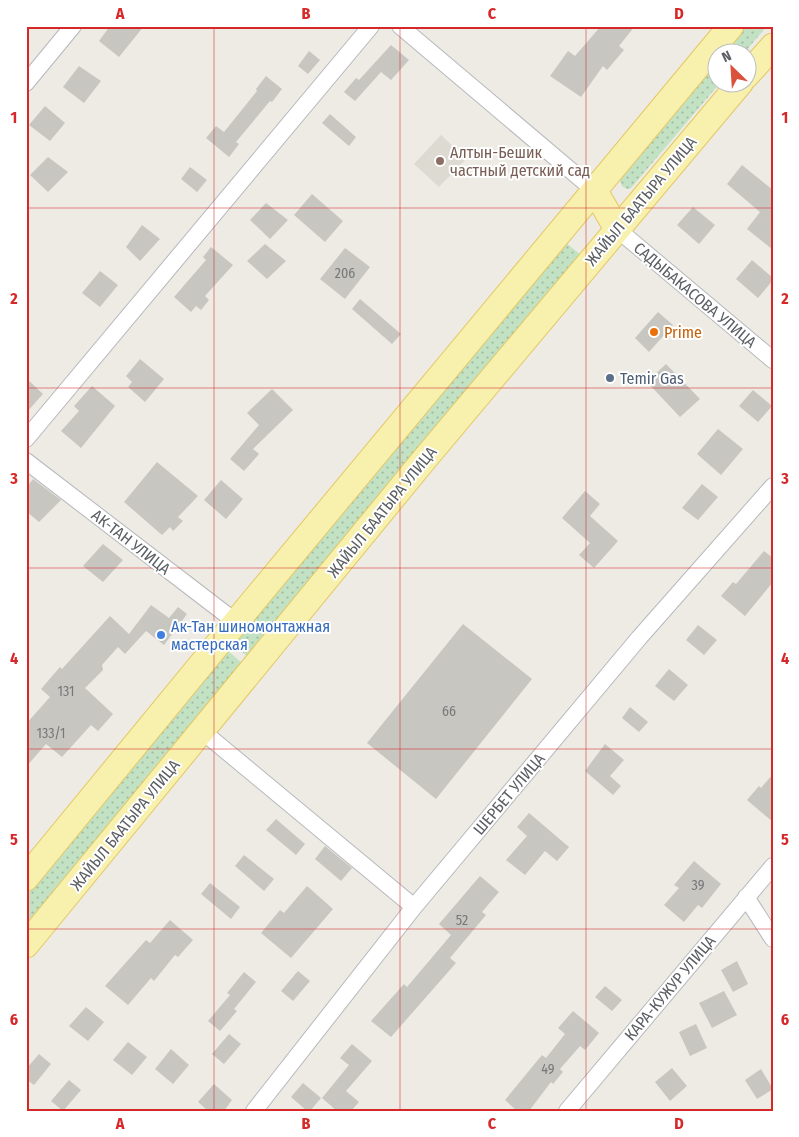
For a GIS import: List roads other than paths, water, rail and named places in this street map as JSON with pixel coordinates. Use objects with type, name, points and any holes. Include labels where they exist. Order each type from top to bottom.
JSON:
[{"type":"main road","points":[[26,878],[731,26]]},
{"type":"main road","points":[[756,65],[773,46]]},
{"type":"main road","name":"ЖАЙЫЛ БААТЫРА УЛИЦА","points":[[26,945],[424,461],[733,92]]},
{"type":"main road","points":[[595,191],[617,230]]},
{"type":"street","points":[[26,83],[73,26]]},
{"type":"street","points":[[26,439],[371,26]]},
{"type":"street","points":[[400,26],[595,191]]},
{"type":"street","name":"САДЫБАКАСОВА УЛИЦА","points":[[617,230],[773,360]]},
{"type":"street","name":"АК-ТАН УЛИЦА","points":[[26,461],[236,622]]},
{"type":"street","name":"ШЕРБЕТ УЛИЦА","points":[[254,1111],[414,907],[639,638],[773,486]]},
{"type":"street","points":[[202,731],[414,907]]},
{"type":"street","name":"КАРА-КУЖУР УЛИЦА","points":[[567,1111],[773,866]]},
{"type":"street","points":[[746,897],[773,939]]},
{"type":"place","name":"Алтын-Бешик частный детский сад","points":[[440,161]]},
{"type":"place","name":"Prime","points":[[654,332]]},
{"type":"place","name":"Temir Gas","points":[[610,378]]},
{"type":"place","name":"Ак-Тан шиномонтажная мастерская","points":[[161,635]]}]
